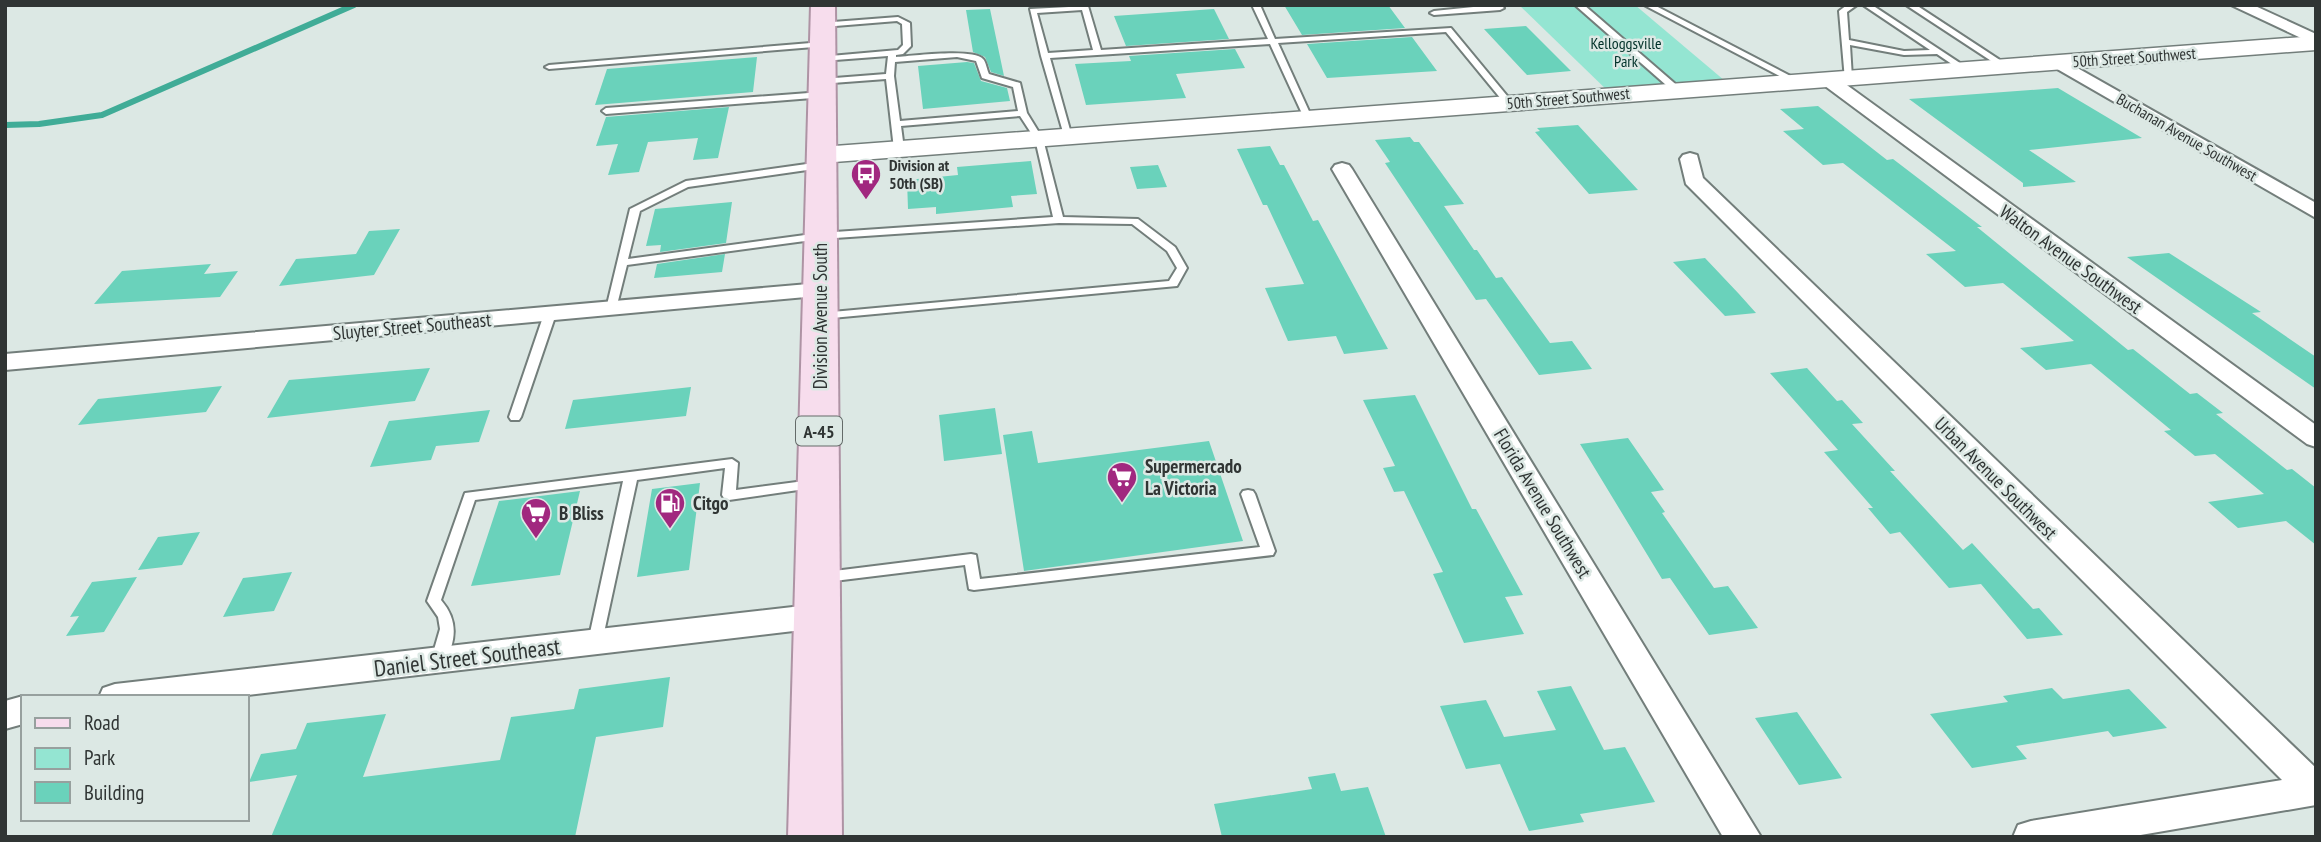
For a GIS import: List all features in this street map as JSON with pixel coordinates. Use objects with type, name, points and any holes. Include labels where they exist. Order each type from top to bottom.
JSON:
[{"type":"main road","name":"Division Avenue South","points":[[815,837],[823,52]]},
{"type":"street","points":[[2239,5],[2316,42]]},
{"type":"street","name":"50th Street Southwest","points":[[821,160],[898,136],[1039,139],[2316,42]]},
{"type":"street","points":[[2287,45],[2316,59]]},
{"type":"street","name":"Buchanan Avenue Southwest","points":[[2058,62],[2316,212]]},
{"type":"street","name":"Walton Avenue Southwest","points":[[1837,78],[2316,438]]},
{"type":"street","name":"Urban Avenue Southwest","points":[[1690,159],[1693,180],[2315,790]]},
{"type":"street","name":"Florida Avenue Southwest","points":[[1342,169],[1743,837]]},
{"type":"street","name":"Sluyter Street Southeast","points":[[5,362],[611,309],[820,303]]},
{"type":"street","name":"Daniel Street Southeast","points":[[133,695],[819,616]]},
{"type":"street","points":[[2031,837],[2315,790]]},
{"type":"lane","points":[[1256,5],[1309,120]]},
{"type":"lane","points":[[1427,5],[1509,103]]},
{"type":"lane","points":[[1434,13],[1500,8],[1497,5]]},
{"type":"lane","points":[[1579,5],[1677,90]]},
{"type":"lane","points":[[1648,5],[1796,81]]},
{"type":"lane","points":[[1837,78],[1845,41],[1843,10],[1853,5]]},
{"type":"lane","points":[[1867,5],[1965,69]]},
{"type":"lane","points":[[1910,5],[2005,66]]},
{"type":"lane","points":[[1068,137],[1033,10],[1085,8],[1098,52]]},
{"type":"lane","points":[[606,111],[823,52],[898,19],[906,23],[907,46],[891,56]]},
{"type":"lane","points":[[1045,56],[1448,30]]},
{"type":"lane","points":[[1845,41],[1904,53],[1939,52]]},
{"type":"lane","points":[[823,52],[890,76]]},
{"type":"lane","points":[[548,67],[823,52],[891,56],[957,55],[979,59],[985,76],[1017,85],[1023,113],[1039,139],[1059,220]]},
{"type":"lane","points":[[891,56],[893,111],[898,136],[1023,113]]},
{"type":"lane","points":[[611,309],[635,209],[686,184],[821,160]]},
{"type":"lane","points":[[622,263],[820,236],[1059,220],[1134,221],[1171,249],[1182,268],[1173,284],[820,303]]},
{"type":"lane","points":[[515,417],[550,314]]},
{"type":"lane","points":[[439,660],[449,632],[446,613],[434,601],[470,496],[732,463],[729,495],[819,484]]},
{"type":"lane","points":[[595,642],[631,476]]},
{"type":"lane","points":[[819,578],[971,559],[974,585],[1268,551],[1248,494]]},
{"type":"green space","name":"Kelloggsville Park","points":[[1519,5],[1635,5],[1731,86],[1612,95]]},
{"type":"building","points":[[1284,5],[1388,5],[1405,28],[1302,35]]},
{"type":"building","points":[[990,9],[1004,76],[991,72],[985,57],[973,52],[966,10]]},
{"type":"building","points":[[1214,9],[1229,39],[1126,46],[1114,16]]},
{"type":"building","points":[[1526,26],[1571,71],[1527,75],[1484,29]]},
{"type":"building","points":[[1412,37],[1437,71],[1327,78],[1307,44]]},
{"type":"building","points":[[1235,49],[1245,68],[1176,74],[1186,98],[1086,105],[1075,64],[1131,61],[1129,56]]},
{"type":"building","points":[[757,57],[753,92],[595,105],[607,69]]},
{"type":"building","points":[[974,63],[981,81],[1007,88],[1010,101],[923,109],[918,66]]},
{"type":"building","points":[[2058,88],[2142,138],[2029,150],[2076,182],[2023,187],[2023,183],[1909,99]]},
{"type":"building","points":[[1818,106],[1887,160],[1893,159],[1982,227],[1977,227],[2128,350],[2133,349],[2190,394],[2197,393],[2223,413],[2216,414],[2287,470],[2292,469],[2316,488],[2316,545],[2286,521],[2238,528],[2208,502],[2264,494],[2215,454],[2195,456],[2164,431],[2171,430],[2091,364],[2046,370],[2020,348],[2074,341],[2003,283],[1965,287],[1926,254],[1956,251],[1843,163],[1823,165],[1783,131],[1804,129],[1780,109]]},
{"type":"building","points":[[729,107],[718,158],[693,160],[698,138],[648,142],[639,172],[608,175],[618,144],[596,146],[606,117]]},
{"type":"building","points":[[1578,125],[1638,190],[1589,194],[1535,132],[1540,131],[1537,128]]},
{"type":"building","points":[[1410,137],[1414,142],[1419,142],[1464,204],[1444,206],[1474,250],[1477,250],[1496,278],[1502,277],[1550,343],[1572,341],[1592,369],[1539,375],[1486,299],[1476,300],[1385,163],[1390,162],[1375,140]]},
{"type":"building","points":[[1270,146],[1280,165],[1284,165],[1313,221],[1318,220],[1388,349],[1344,354],[1336,336],[1288,341],[1265,288],[1304,284],[1237,149]]},
{"type":"building","points":[[1031,161],[1037,194],[1011,196],[1013,207],[936,214],[936,207],[908,209],[907,180],[958,175],[957,167]]},
{"type":"building","points":[[1158,165],[1167,187],[1137,189],[1130,167]]},
{"type":"building","points":[[732,202],[726,243],[660,252],[661,245],[646,246],[655,209]]},
{"type":"building","points":[[400,229],[374,275],[279,286],[296,259],[356,254],[369,231]]},
{"type":"building","points":[[2169,253],[2261,312],[2252,313],[2316,357],[2316,389],[2127,257]]},
{"type":"building","points":[[725,254],[722,272],[654,278],[657,264]]},
{"type":"building","points":[[1705,258],[1756,313],[1725,316],[1673,262]]},
{"type":"building","points":[[211,264],[204,274],[238,271],[220,297],[94,304],[122,271]]},
{"type":"building","points":[[430,368],[415,401],[267,418],[289,380]]},
{"type":"building","points":[[1807,368],[1837,401],[1842,400],[1863,423],[1852,424],[1895,471],[1890,471],[1963,550],[1972,543],[2033,609],[2039,608],[2063,635],[2027,639],[1981,584],[1949,588],[1900,532],[1890,534],[1868,508],[1873,508],[1824,452],[1838,450],[1770,373]]},
{"type":"building","points":[[222,386],[206,412],[78,425],[98,399]]},
{"type":"building","points":[[691,387],[686,416],[565,429],[573,400]]},
{"type":"building","points":[[1415,395],[1472,509],[1476,509],[1523,595],[1505,597],[1524,634],[1464,643],[1433,574],[1443,572],[1404,491],[1394,492],[1383,468],[1395,466],[1363,400]]},
{"type":"building","points":[[995,408],[1002,454],[944,461],[939,415]]},
{"type":"building","points":[[490,410],[479,442],[436,446],[431,460],[370,467],[389,421]]},
{"type":"building","name":"Supermercado La Victoria","points":[[1032,431],[1038,463],[1209,441],[1243,541],[1024,571],[1003,435]]},
{"type":"building","points":[[1628,438],[1664,490],[1651,492],[1665,512],[1662,513],[1714,588],[1728,586],[1758,628],[1709,635],[1670,578],[1662,579],[1580,444]]},
{"type":"building","points":[[700,483],[689,570],[637,577],[652,489]]},
{"type":"building","points":[[580,491],[560,575],[471,586],[499,501]]},
{"type":"building","points":[[200,532],[182,565],[138,570],[158,537]]},
{"type":"building","points":[[292,572],[274,611],[223,617],[243,578]]},
{"type":"building","points":[[137,577],[104,632],[66,636],[79,616],[70,617],[92,582]]},
{"type":"building","points":[[670,677],[663,727],[596,737],[575,837],[271,837],[297,775],[249,782],[261,754],[296,749],[307,723],[386,714],[363,777],[500,760],[511,717],[574,709],[579,689]]},
{"type":"building","points":[[1571,686],[1604,750],[1625,747],[1655,802],[1580,814],[1584,822],[1529,831],[1500,764],[1466,769],[1440,706],[1486,700],[1504,737],[1556,730],[1537,691]]},
{"type":"building","points":[[2052,688],[2063,699],[2129,689],[2167,728],[2113,737],[2108,731],[2016,746],[2027,759],[1972,768],[1930,714],[2008,702],[2003,696]]},
{"type":"building","points":[[1797,712],[1842,778],[1799,785],[1755,718]]},
{"type":"building","points":[[1335,773],[1341,791],[1368,787],[1386,837],[1222,837],[1214,804],[1312,789],[1308,777]]},
{"type":"waterway","points":[[5,125],[39,124],[102,115],[354,5]]},
{"type":"place","name":"Division at 50th (SB)","points":[[866,201]]},
{"type":"place","name":"Supermercado La Victoria","points":[[1122,504]]},
{"type":"place","name":"Citgo","points":[[670,530]]},
{"type":"place","name":"B Bliss","points":[[536,540]]}]
